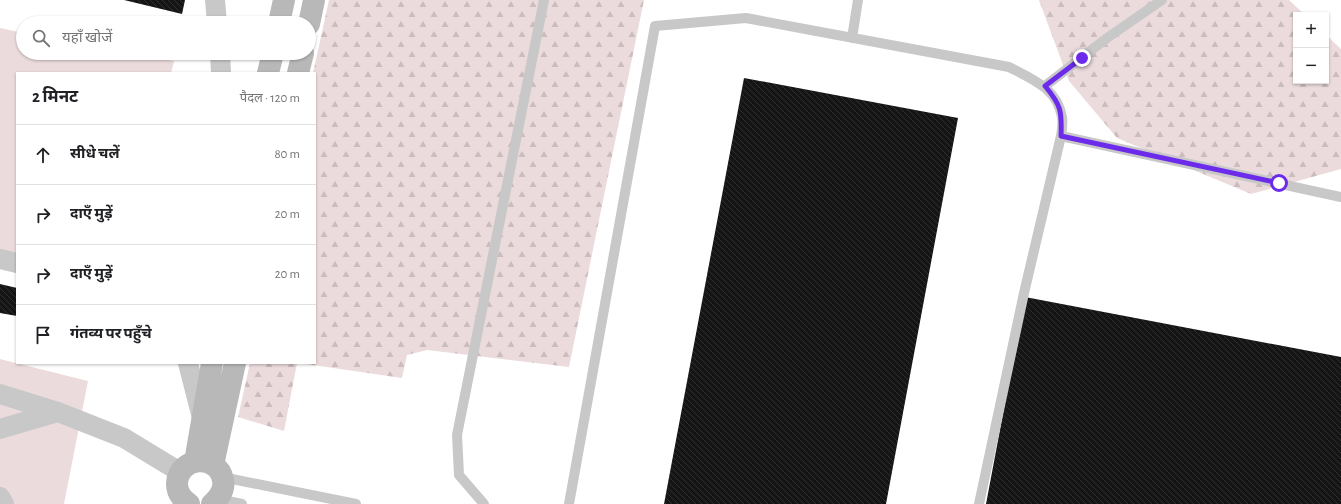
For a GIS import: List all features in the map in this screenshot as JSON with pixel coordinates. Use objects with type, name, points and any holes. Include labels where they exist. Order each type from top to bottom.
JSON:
[{"type":"street","points":[[214,0],[216,16]]},
{"type":"street","points":[[281,16],[284,0]]},
{"type":"street","points":[[311,16],[314,0]]},
{"type":"street","points":[[220,60],[221,72]]},
{"type":"street","points":[[268,72],[271,60]]},
{"type":"street","points":[[298,72],[301,60]]},
{"type":"street","points":[[0,259],[16,263]]},
{"type":"street","points":[[188,364],[202,418]]},
{"type":"street","points":[[202,469],[202,418],[212,364]]},
{"type":"street","points":[[185,503],[179,494],[177,480],[202,469],[235,364]]},
{"type":"street","points":[[0,394],[58,412],[202,469],[224,484],[222,492],[214,503]]},
{"type":"street","points":[[0,429],[58,412]]},
{"type":"street","points":[[0,497],[4,504]]},
{"type":"lane","points":[[484,504],[459,476],[457,435],[544,0]]},
{"type":"lane","points":[[852,38],[858,0]]},
{"type":"lane","points":[[1045,86],[1107,38],[1162,0]]},
{"type":"lane","points":[[569,504],[655,26],[746,18],[1009,68],[1045,86],[1056,99],[1062,117],[1061,136],[1024,293],[979,504]]},
{"type":"lane","points":[[1061,136],[1341,197]]},
{"type":"lane","points":[[202,469],[356,504]]},
{"type":"lane","points":[[214,503],[242,504]]},
{"type":"green space","points":[[329,0],[644,0],[569,367],[427,350],[407,355],[402,378],[306,364],[316,364],[316,72],[313,72]]},
{"type":"green space","points":[[1039,0],[1289,0],[1302,12],[1293,12],[1293,84],[1329,84],[1329,38],[1341,49],[1341,169],[1251,194],[1117,138],[1069,81]]},
{"type":"green space","points":[[0,28],[16,31],[16,60],[174,61],[171,72],[16,72],[16,256],[0,252]]},
{"type":"green space","points":[[0,359],[88,381],[64,504],[0,504]]},
{"type":"green space","points":[[250,364],[297,364],[284,431],[238,417]]},
{"type":"building","points":[[124,0],[185,0],[182,14]]},
{"type":"building","points":[[744,78],[958,118],[886,504],[664,504]]},
{"type":"building","points":[[0,284],[16,288],[16,316],[0,313]]},
{"type":"building","points":[[1025,297],[1341,357],[1341,504],[986,504]]},
{"type":"route","points":[[1082,58],[1045,86],[1056,99],[1062,117],[1061,136],[1279,183]]}]
